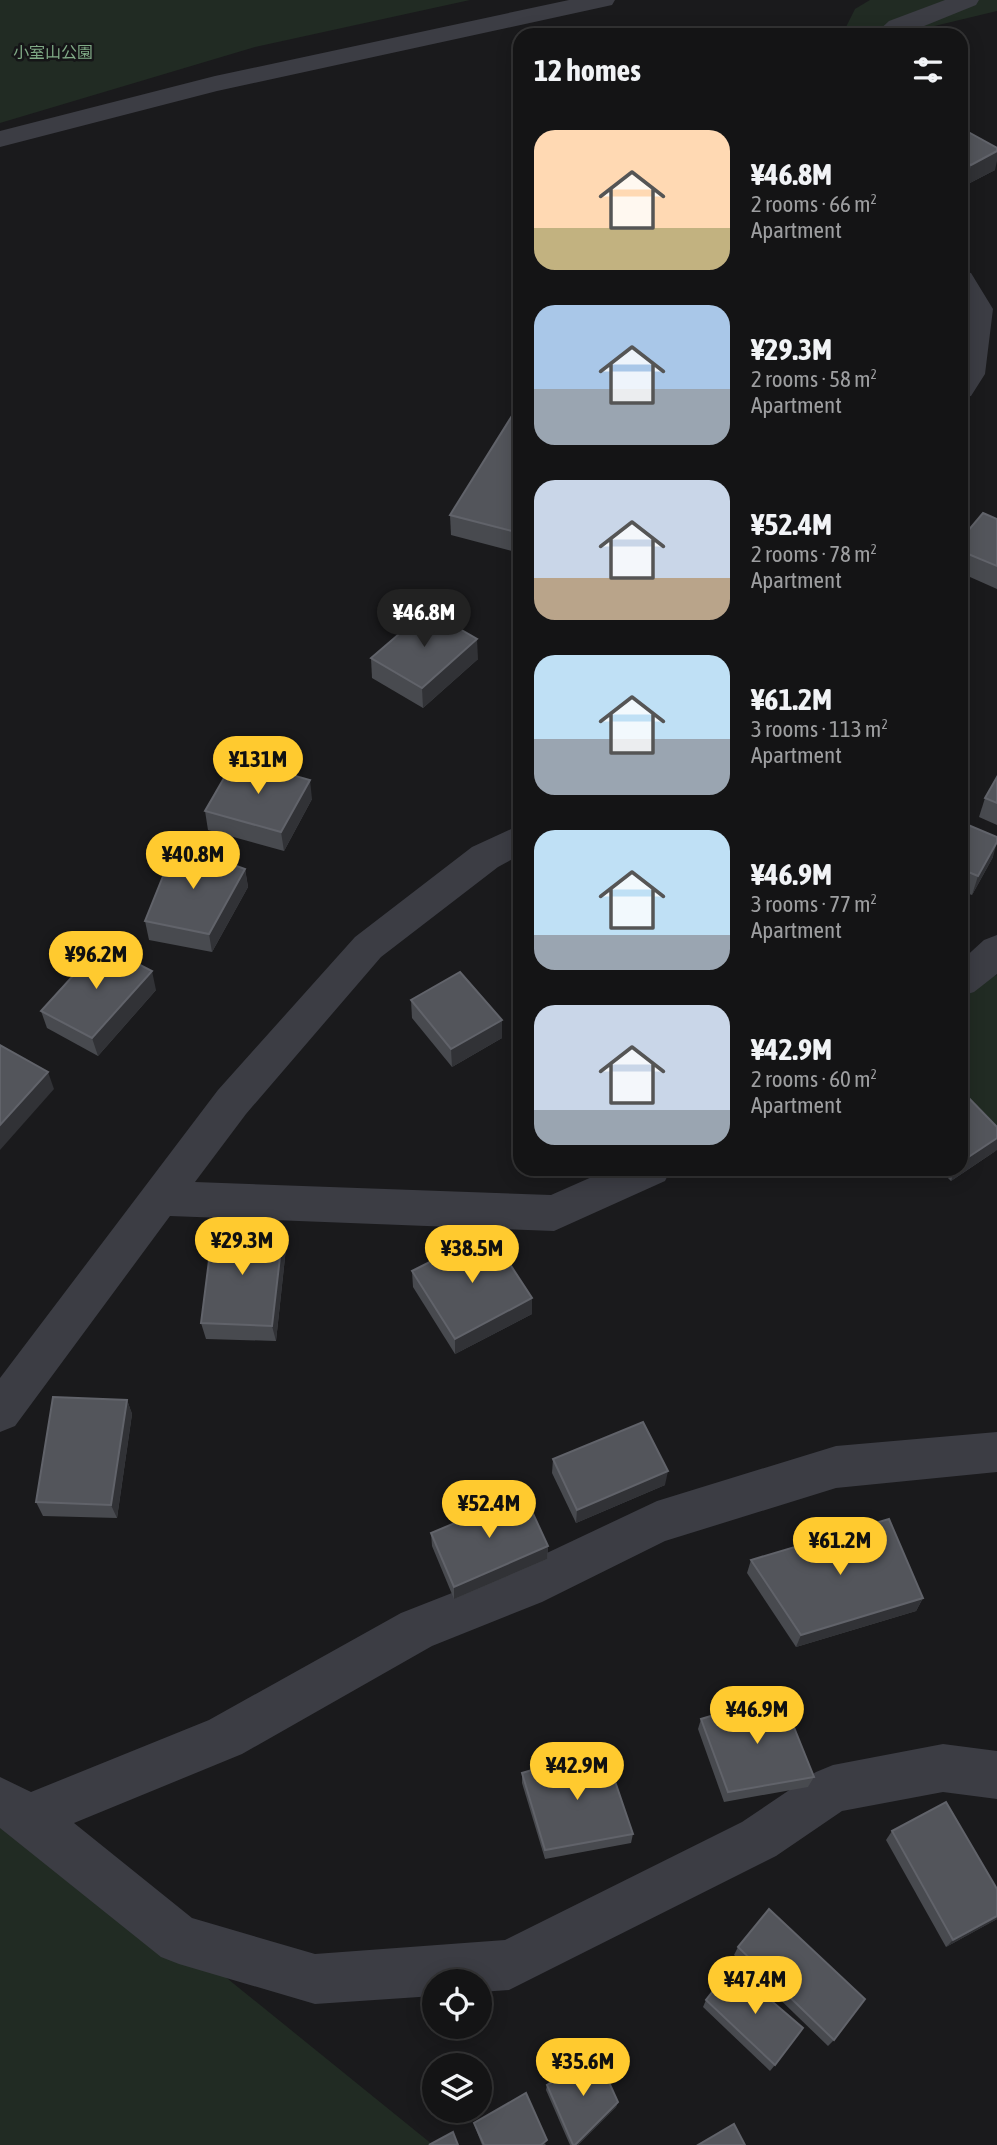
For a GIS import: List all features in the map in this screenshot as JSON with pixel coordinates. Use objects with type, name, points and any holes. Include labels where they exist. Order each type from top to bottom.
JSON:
[{"type":"street","points":[[0,139],[215,84],[603,0]]},
{"type":"street","points":[[895,28],[967,0]]},
{"type":"street","points":[[968,291],[979,309],[968,360]]},
{"type":"street","points":[[968,379],[997,387]]},
{"type":"street","points":[[0,1412],[232,1102],[368,947],[485,857],[513,842]]},
{"type":"street","points":[[160,1198],[554,1213],[636,1176]]},
{"type":"street","points":[[14,1809],[225,1737],[417,1629],[526,1586],[657,1522],[836,1467],[997,1452]]},
{"type":"street","points":[[14,1809],[179,1939],[315,1979],[509,1965],[759,1839],[833,1789],[943,1768],[997,1774]]},
{"type":"green space","name":"小室山公園","points":[[0,0],[470,0],[255,47],[0,123]]},
{"type":"green space","points":[[870,0],[997,0],[997,11],[926,28],[846,28],[855,9]]},
{"type":"green space","points":[[997,975],[997,1142],[968,1111],[968,987]]},
{"type":"green space","points":[[0,1789],[28,1817],[433,2145],[0,2145]]},
{"type":"building","points":[[968,132],[997,148],[997,151],[971,165],[968,163]]},
{"type":"building","points":[[513,414],[513,530],[450,515]]},
{"type":"building","points":[[983,513],[997,519],[997,566],[968,554],[968,531]]},
{"type":"building","points":[[427,610],[477,639],[422,688],[371,658]]},
{"type":"building","points":[[235,759],[310,780],[281,832],[205,811]]},
{"type":"building","points":[[997,777],[997,803],[985,798]]},
{"type":"building","points":[[968,825],[997,837],[997,842],[978,876],[968,872]]},
{"type":"building","points":[[176,844],[245,869],[209,934],[145,921]]},
{"type":"building","points":[[101,945],[152,971],[92,1038],[41,1011]]},
{"type":"building","points":[[460,972],[502,1020],[451,1049],[411,1000]]},
{"type":"building","points":[[0,1045],[48,1072],[0,1125]]},
{"type":"building","points":[[968,1097],[997,1127],[997,1138],[968,1157]]},
{"type":"building","points":[[213,1229],[283,1231],[272,1326],[201,1323]]},
{"type":"building","points":[[489,1232],[532,1298],[455,1339],[412,1271]]},
{"type":"building","points":[[53,1397],[127,1400],[111,1505],[36,1502]]},
{"type":"building","points":[[643,1422],[668,1471],[577,1510],[553,1459]]},
{"type":"building","points":[[524,1494],[548,1546],[454,1587],[431,1533]]},
{"type":"building","points":[[889,1519],[923,1598],[801,1635],[751,1560]]},
{"type":"building","points":[[781,1695],[814,1777],[728,1792],[701,1719]]},
{"type":"building","points":[[604,1749],[633,1834],[545,1850],[522,1773]]},
{"type":"building","points":[[946,1802],[997,1889],[997,1916],[953,1940],[892,1831]]},
{"type":"building","points":[[769,1909],[865,1999],[834,2040],[738,1947]]},
{"type":"building","points":[[732,1967],[803,2028],[775,2065],[706,2000]]},
{"type":"building","points":[[597,2056],[618,2102],[573,2145],[547,2085]]},
{"type":"building","points":[[526,2093],[547,2140],[541,2145],[484,2145],[474,2123],[492,2123],[492,2113]]},
{"type":"building","points":[[734,2124],[745,2145],[698,2145]]},
{"type":"building","points":[[453,2132],[458,2145],[429,2145]]}]
